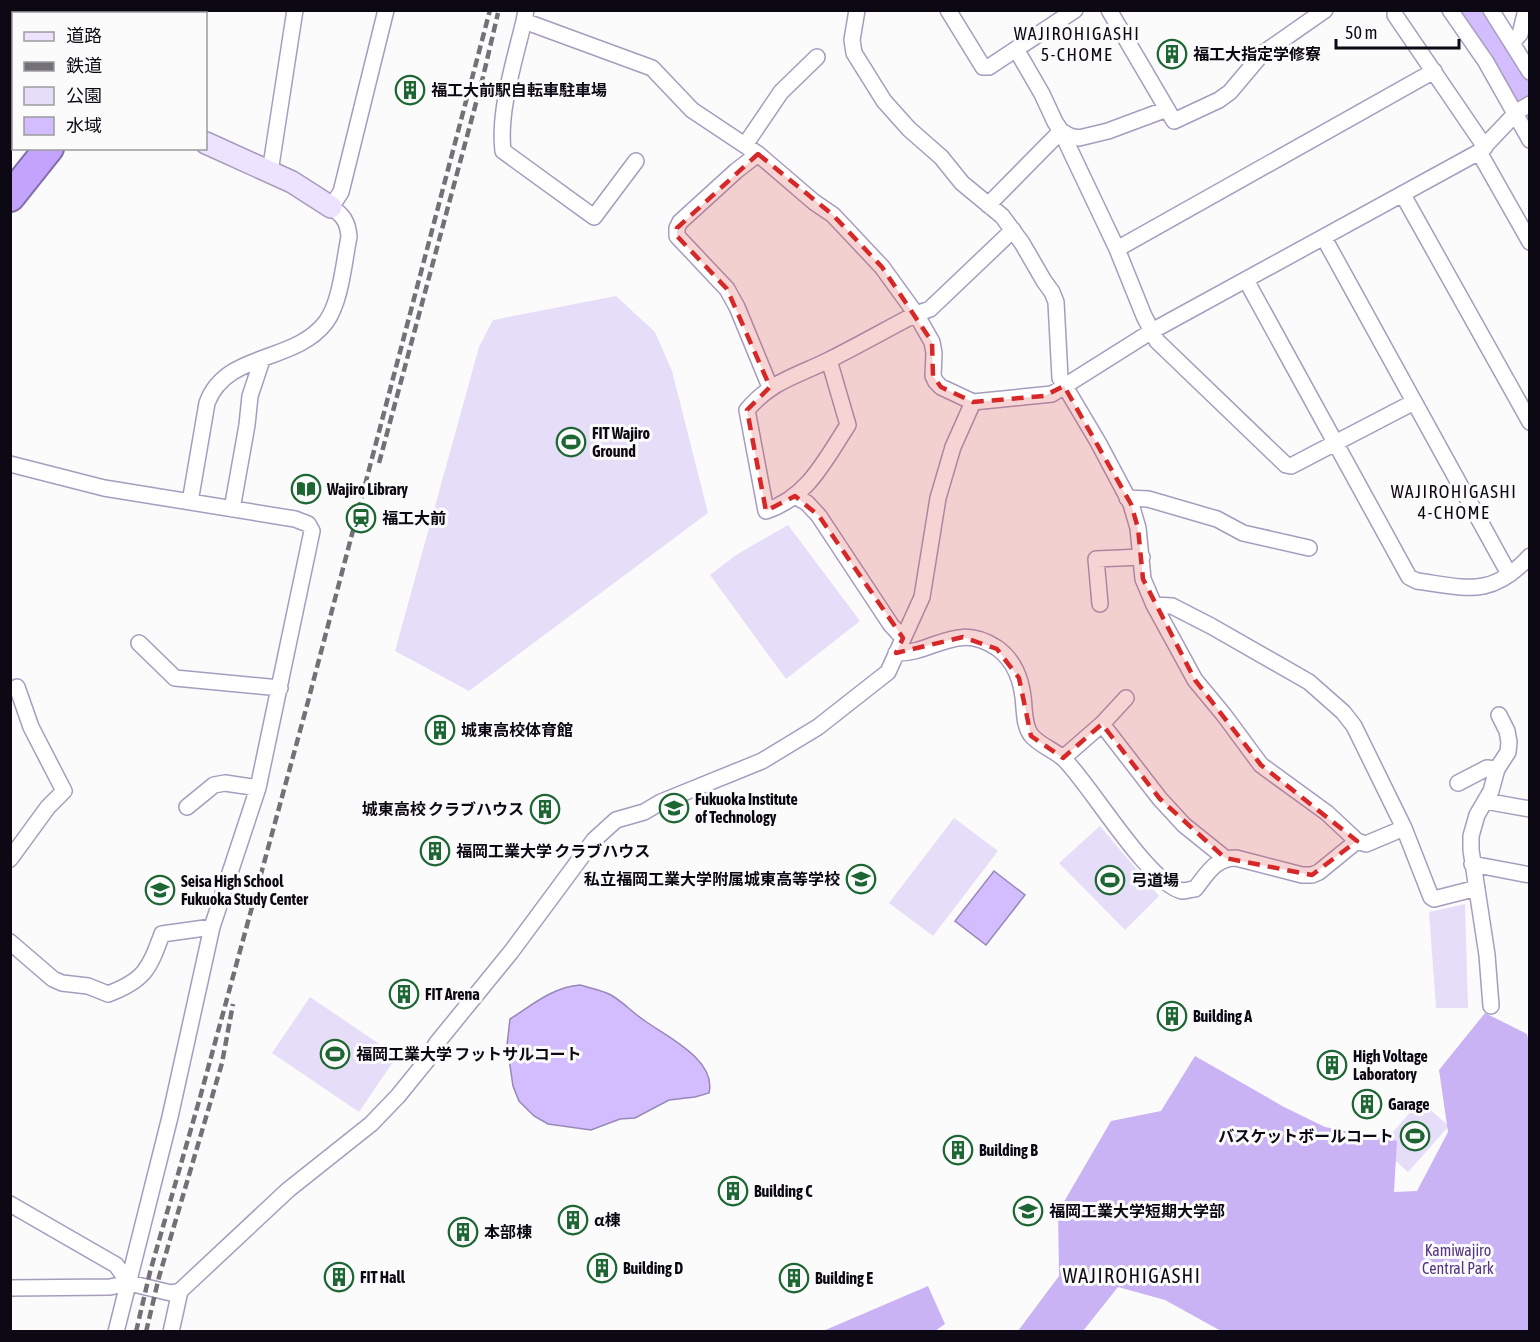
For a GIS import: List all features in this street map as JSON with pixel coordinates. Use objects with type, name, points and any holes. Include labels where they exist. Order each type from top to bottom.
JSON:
[{"type":"highway","points":[[10,197],[47,150]]},
{"type":"main road","points":[[207,143],[292,182],[331,207]]},
{"type":"street","points":[[270,172],[295,10]]},
{"type":"street","points":[[190,502],[207,403],[212,390],[226,375],[245,364],[262,360],[305,342],[325,323],[333,310],[349,237],[348,226],[342,215],[331,207],[340,192],[386,10]]},
{"type":"street","points":[[856,10],[852,40],[854,53],[884,101],[909,129],[941,157],[962,183],[1002,216],[1052,292],[1056,302],[1059,378],[1098,441],[1127,498],[1138,528],[1143,579],[1154,605],[1196,680],[1261,765],[1328,813],[1357,841],[1366,844],[1404,828]]},
{"type":"street","points":[[948,10],[983,67],[989,67],[1068,12]]},
{"type":"street","points":[[1109,10],[1174,121],[1219,100],[1230,92],[1263,54],[1325,10]]},
{"type":"street","points":[[1450,10],[1486,62],[1530,140]]},
{"type":"street","points":[[1491,10],[1530,72]]},
{"type":"street","points":[[1512,43],[1520,34],[1526,10]]},
{"type":"street","points":[[1395,15],[1434,71],[1482,149],[1530,242]]},
{"type":"street","points":[[636,161],[594,217],[503,151],[501,138],[505,109],[525,16],[652,68],[692,110],[752,150],[833,215],[882,267],[916,314],[932,342],[933,376],[936,382],[941,387],[973,402],[1044,396],[1052,393],[1152,331],[1403,195],[1482,149],[1515,114],[1530,104]]},
{"type":"street","points":[[1016,49],[1061,131],[1117,249],[1157,341],[1286,465],[1291,466],[1414,402]]},
{"type":"street","points":[[770,387],[737,307],[727,289],[677,236],[677,228],[680,222],[736,171],[752,150],[781,92],[818,57]]},
{"type":"street","points":[[1117,249],[1434,71]]},
{"type":"street","points":[[1061,131],[1079,138],[1108,131],[1167,109]]},
{"type":"street","points":[[988,205],[1061,131]]},
{"type":"street","points":[[1403,195],[1530,422]]},
{"type":"street","points":[[829,360],[848,425],[808,486],[779,507],[766,512],[747,410],[758,396],[770,387],[930,309],[1013,231]]},
{"type":"street","points":[[1324,238],[1509,574]]},
{"type":"street","points":[[1246,280],[1409,577],[1417,581],[1476,589],[1498,582],[1530,556]]},
{"type":"street","points":[[232,509],[250,396],[262,360]]},
{"type":"street","points":[[10,1288],[110,1287],[129,1283],[171,1293],[180,1291],[288,1190],[371,1124],[399,1096],[428,1059],[436,1044],[510,952],[594,840],[616,820],[644,812],[661,802],[762,761],[818,728],[888,672],[922,597],[938,498],[954,447],[973,402]]},
{"type":"street","points":[[10,464],[104,488],[295,519],[308,524],[312,531],[258,788],[212,927],[170,1117],[116,1332]]},
{"type":"street","points":[[795,496],[807,503],[819,516],[891,625],[903,638]]},
{"type":"street","points":[[1127,498],[1148,499],[1217,519],[1243,533],[1309,548]]},
{"type":"street","points":[[1100,604],[1096,559],[1142,557]]},
{"type":"street","points":[[1154,605],[1172,606],[1211,626],[1317,689],[1343,712],[1354,726],[1404,828],[1431,897],[1434,899],[1477,888]]},
{"type":"street","points":[[896,653],[905,653],[941,640],[963,637],[979,640],[998,649],[1010,662],[1019,678],[1023,690],[1026,725],[1031,736],[1063,758],[1104,808],[1113,824],[1162,880],[1183,891],[1195,889],[1216,863],[1225,858],[1236,858],[1302,875],[1312,875],[1319,872],[1357,841]]},
{"type":"street","points":[[139,643],[175,678],[280,688]]},
{"type":"street","points":[[10,859],[48,807],[64,791],[31,728],[17,687]]},
{"type":"street","points":[[1063,758],[1102,724],[1126,698]]},
{"type":"street","points":[[1491,1006],[1487,955],[1472,864],[1471,837],[1477,815],[1491,791],[1497,769],[1508,753],[1507,731],[1499,715]]},
{"type":"street","points":[[1102,724],[1160,799],[1184,825],[1225,858]]},
{"type":"street","points":[[1458,783],[1487,768],[1497,769]]},
{"type":"street","points":[[187,807],[214,785],[225,783],[258,788]]},
{"type":"street","points":[[1485,801],[1530,809]]},
{"type":"street","points":[[1472,864],[1530,875]]},
{"type":"street","points":[[10,942],[53,979],[62,983],[88,986],[108,994],[125,988],[145,973],[162,933],[212,927]]},
{"type":"street","points":[[10,1204],[116,1265],[129,1283]]},
{"type":"street","points":[[171,1332],[180,1291]]},
{"type":"highlighted area","points":[[758,154],[833,215],[882,267],[932,342],[933,376],[941,387],[973,402],[1044,396],[1064,386],[1131,504],[1138,528],[1143,579],[1195,680],[1261,765],[1357,841],[1312,875],[1225,858],[1160,799],[1102,724],[1063,758],[1031,736],[1019,678],[997,649],[963,637],[896,653],[903,638],[819,516],[795,496],[766,511],[747,410],[770,387],[727,289],[677,236],[677,228]]},
{"type":"green space","name":"FIT Wajiro Ground","points":[[616,296],[655,332],[672,371],[708,513],[469,691],[395,651],[479,347],[493,320]]},
{"type":"green space","points":[[788,525],[860,621],[786,679],[710,575],[736,555]]},
{"type":"green space","points":[[954,818],[998,851],[933,936],[889,903]]},
{"type":"green space","name":"弓道場","points":[[1100,826],[1159,896],[1125,930],[1059,863]]},
{"type":"green space","points":[[1465,904],[1468,1008],[1436,1008],[1429,912]]},
{"type":"green space","name":"福岡工業大学 フットサルコート","points":[[310,997],[397,1056],[359,1112],[272,1053]]},
{"type":"green space","name":"Kamiwajiro Central Park","points":[[1485,1013],[1527,1034],[1530,1050],[1529,1331],[1221,1331],[1165,1300],[1118,1287],[1083,1331],[1018,1331],[1059,1276],[1058,1212],[1111,1121],[1161,1111],[1195,1056],[1284,1107],[1325,1127],[1397,1141],[1394,1192],[1417,1191],[1448,1132],[1439,1070]]},
{"type":"green space","name":"バスケットボールコート","points":[[1420,1101],[1449,1126],[1408,1172],[1380,1147]]},
{"type":"green space","points":[[928,1286],[945,1324],[935,1331],[823,1331]]},
{"type":"water","points":[[994,871],[1025,895],[986,945],[955,921]]},
{"type":"water","points":[[580,985],[611,995],[688,1050],[705,1070],[709,1081],[709,1093],[669,1100],[635,1118],[620,1119],[591,1130],[548,1124],[534,1116],[519,1101],[513,1086],[507,1045],[510,1019],[552,993]]},
{"type":"waterway","points":[[1467,10],[1500,58],[1530,111]]},
{"type":"railway","points":[[136,1332],[150,1272],[306,709],[490,10]]},
{"type":"railway","points":[[379,463],[483,77],[498,13]]},
{"type":"railway","points":[[146,1332],[159,1277],[222,1063],[233,1004]]},
{"type":"place","name":"福工大指定学修寮","points":[[1172,54]]},
{"type":"place","name":"福工大前駅自転車駐車場","points":[[410,90]]},
{"type":"place","name":"FIT Wajiro Ground","points":[[571,442]]},
{"type":"place","name":"Wajiro Library","points":[[306,489]]},
{"type":"place","name":"福工大前","points":[[361,518]]},
{"type":"place","name":"城東高校体育館","points":[[440,730]]},
{"type":"place","name":"Fukuoka Institute of Technology","points":[[674,808]]},
{"type":"place","name":"城東高校 クラブハウス","points":[[545,809]]},
{"type":"place","name":"福岡工業大学 クラブハウス","points":[[435,851]]},
{"type":"place","name":"私立福岡工業大学附属城東高等学校","points":[[861,879]]},
{"type":"place","name":"弓道場","points":[[1110,880]]},
{"type":"place","name":"Seisa High School Fukuoka Study Center","points":[[160,890]]},
{"type":"place","name":"FIT Arena","points":[[404,994]]},
{"type":"place","name":"Building A","points":[[1172,1016]]},
{"type":"place","name":"福岡工業大学 フットサルコート","points":[[335,1054]]},
{"type":"place","name":"High Voltage Laboratory","points":[[1332,1065]]},
{"type":"place","name":"Garage","points":[[1367,1104]]},
{"type":"place","name":"バスケットボールコート","points":[[1415,1136]]},
{"type":"place","name":"Building B","points":[[958,1150]]},
{"type":"place","name":"Building C","points":[[733,1191]]},
{"type":"place","name":"福岡工業大学短期大学部","points":[[1028,1211]]},
{"type":"place","name":"α棟","points":[[573,1220]]},
{"type":"place","name":"本部棟","points":[[463,1232]]},
{"type":"place","name":"Building D","points":[[602,1268]]},
{"type":"place","name":"FIT Hall","points":[[339,1277]]},
{"type":"place","name":"Building E","points":[[794,1278]]},
{"type":"district","name":"WAJIROHIGASHI 5-CHOME","points":[[1077,44]]},
{"type":"district","name":"WAJIROHIGASHI 4-CHOME","points":[[1454,502]]},
{"type":"district","name":"WAJIROHIGASHI","points":[[1132,1276]]}]
